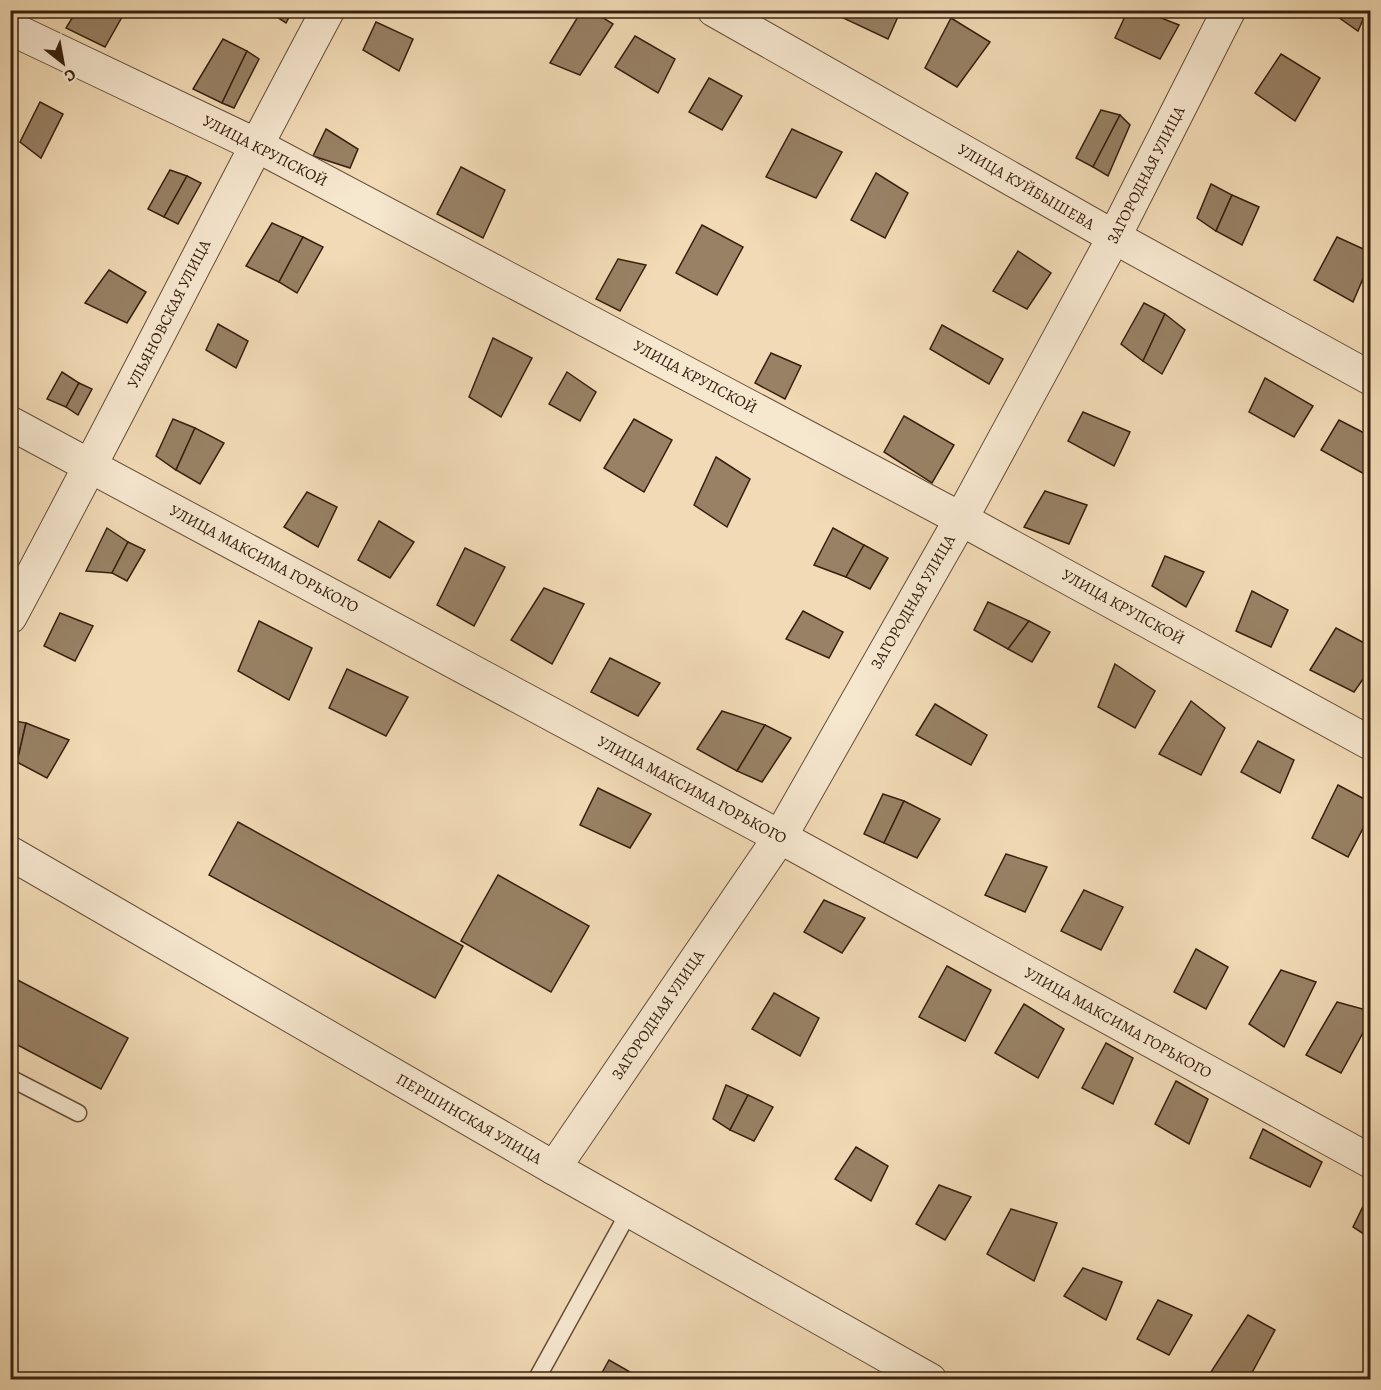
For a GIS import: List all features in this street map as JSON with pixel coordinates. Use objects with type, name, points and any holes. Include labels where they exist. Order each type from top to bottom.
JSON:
[{"type":"street","name":"УЛЬЯНОВСКАЯ УЛИЦА","points":[[10,617],[92,465],[328,10]]},
{"type":"street","name":"УЛИЦА КУЙБЫШЕВА","points":[[714,10],[1114,237],[1371,378]]},
{"type":"street","name":"ЗАГОРОДНАЯ УЛИЦА","points":[[554,1168],[780,837],[961,519],[1114,237],[1229,10]]},
{"type":"street","name":"УЛИЦА КРУПСКОЙ","points":[[10,28],[256,145],[961,519],[1371,743]]},
{"type":"street","name":"УЛИЦА МАКСИМА ГОРЬКОГО","points":[[10,423],[92,465],[780,837],[1371,1161]]},
{"type":"street","name":"ПЕРШИНСКАЯ УЛИЦА","points":[[10,853],[554,1168],[930,1380]]},
{"type":"lane","points":[[10,1078],[78,1113]]},
{"type":"lane","points":[[536,1380],[630,1210]]},
{"type":"building","points":[[77,10],[126,10],[105,47],[66,28]]},
{"type":"building","points":[[266,10],[293,10],[286,23]]},
{"type":"building","points":[[582,10],[591,10],[613,24],[580,75],[550,63]]},
{"type":"building","points":[[843,10],[901,10],[888,39],[839,16]]},
{"type":"building","points":[[1128,10],[1141,10],[1179,25],[1160,59],[1115,38]]},
{"type":"building","points":[[1342,10],[1367,10],[1358,31],[1338,17]]},
{"type":"building","points":[[951,18],[990,42],[957,87],[925,68]]},
{"type":"building","points":[[376,22],[413,39],[399,71],[363,50]]},
{"type":"building","points":[[635,36],[675,59],[658,93],[615,67]]},
{"type":"building","points":[[223,39],[247,51],[222,103],[193,89]]},
{"type":"building","points":[[247,51],[259,59],[234,108],[222,103]]},
{"type":"building","points":[[1281,54],[1320,78],[1295,121],[1255,93]]},
{"type":"building","points":[[709,78],[742,96],[722,130],[689,112]]},
{"type":"building","points":[[40,102],[63,114],[41,158],[20,142]]},
{"type":"building","points":[[1101,110],[1120,115],[1093,167],[1076,158]]},
{"type":"building","points":[[1120,115],[1130,125],[1108,176],[1093,167]]},
{"type":"building","points":[[326,129],[358,149],[350,168],[313,156]]},
{"type":"building","points":[[792,129],[842,152],[816,198],[766,177]]},
{"type":"building","points":[[461,167],[505,190],[483,238],[437,214]]},
{"type":"building","points":[[170,170],[187,176],[164,217],[148,209]]},
{"type":"building","points":[[876,173],[908,193],[885,238],[851,220]]},
{"type":"building","points":[[187,176],[201,183],[178,224],[164,217]]},
{"type":"building","points":[[1211,184],[1232,195],[1216,231],[1197,218]]},
{"type":"building","points":[[1232,195],[1259,207],[1242,245],[1216,231]]},
{"type":"building","points":[[272,223],[303,237],[279,282],[246,266]]},
{"type":"building","points":[[702,225],[743,247],[717,295],[676,273]]},
{"type":"building","points":[[303,237],[323,247],[297,293],[279,282]]},
{"type":"building","points":[[1337,237],[1370,252],[1370,262],[1353,302],[1314,280]]},
{"type":"building","points":[[1018,251],[1051,273],[1027,309],[993,291]]},
{"type":"building","points":[[618,259],[646,265],[620,311],[596,299]]},
{"type":"building","points":[[109,270],[146,292],[127,323],[85,303]]},
{"type":"building","points":[[1144,303],[1165,314],[1143,361],[1121,344]]},
{"type":"building","points":[[1165,314],[1185,330],[1162,374],[1143,361]]},
{"type":"building","points":[[218,324],[248,341],[236,368],[206,350]]},
{"type":"building","points":[[942,325],[1003,359],[989,384],[930,349]]},
{"type":"building","points":[[493,338],[532,358],[501,417],[469,397]]},
{"type":"building","points":[[771,353],[801,366],[785,399],[755,383]]},
{"type":"building","points":[[62,372],[79,383],[66,407],[47,399]]},
{"type":"building","points":[[567,372],[596,392],[580,421],[549,404]]},
{"type":"building","points":[[1265,378],[1313,406],[1294,437],[1249,412]]},
{"type":"building","points":[[79,383],[92,389],[78,415],[66,407]]},
{"type":"building","points":[[1083,412],[1130,432],[1114,466],[1068,441]]},
{"type":"building","points":[[904,416],[954,445],[932,483],[884,452]]},
{"type":"building","points":[[173,419],[195,428],[176,470],[156,456]]},
{"type":"building","points":[[634,419],[672,440],[644,492],[604,468]]},
{"type":"building","points":[[1339,420],[1370,436],[1370,465],[1366,475],[1321,450]]},
{"type":"building","points":[[195,428],[224,443],[200,484],[176,470]]},
{"type":"building","points":[[716,457],[750,479],[727,527],[694,505]]},
{"type":"building","points":[[1045,491],[1087,505],[1069,544],[1024,527]]},
{"type":"building","points":[[307,492],[337,507],[318,547],[284,527]]},
{"type":"building","points":[[379,521],[414,542],[390,578],[358,560]]},
{"type":"building","points":[[107,528],[128,542],[112,573],[86,571]]},
{"type":"building","points":[[833,528],[864,545],[846,577],[814,565]]},
{"type":"building","points":[[128,542],[145,550],[127,581],[112,573]]},
{"type":"building","points":[[864,545],[888,558],[870,589],[846,577]]},
{"type":"building","points":[[465,548],[505,567],[474,626],[437,605]]},
{"type":"building","points":[[1165,556],[1204,572],[1186,607],[1152,586]]},
{"type":"building","points":[[544,588],[584,604],[552,664],[511,640]]},
{"type":"building","points":[[1252,591],[1288,610],[1271,647],[1236,631]]},
{"type":"building","points":[[988,602],[1029,621],[1008,649],[974,630]]},
{"type":"building","points":[[803,611],[843,632],[829,658],[786,639]]},
{"type":"building","points":[[60,613],[93,626],[75,661],[44,646]]},
{"type":"building","points":[[259,621],[312,648],[289,700],[238,671]]},
{"type":"building","points":[[1029,621],[1050,632],[1032,662],[1008,649]]},
{"type":"building","points":[[1336,628],[1370,646],[1370,669],[1354,692],[1310,670]]},
{"type":"building","points":[[610,658],[660,683],[638,716],[591,692]]},
{"type":"building","points":[[1115,664],[1155,691],[1135,728],[1098,707]]},
{"type":"building","points":[[347,669],[408,697],[386,736],[329,708]]},
{"type":"building","points":[[1191,701],[1225,728],[1201,775],[1159,754]]},
{"type":"building","points":[[935,704],[987,735],[971,765],[916,735]]},
{"type":"building","points":[[722,711],[765,725],[737,771],[697,749]]},
{"type":"building","points":[[10,720],[26,723],[17,762],[10,758]]},
{"type":"building","points":[[26,723],[69,740],[47,778],[17,762]]},
{"type":"building","points":[[765,725],[791,738],[762,782],[737,771]]},
{"type":"building","points":[[1258,741],[1294,760],[1280,793],[1241,772]]},
{"type":"building","points":[[1338,785],[1370,802],[1370,815],[1348,857],[1312,838]]},
{"type":"building","points":[[598,788],[651,814],[630,848],[580,825]]},
{"type":"building","points":[[883,794],[904,801],[884,843],[864,834]]},
{"type":"building","points":[[904,801],[940,819],[917,858],[884,843]]},
{"type":"building","points":[[238,822],[463,946],[435,998],[209,875]]},
{"type":"building","points":[[1006,854],[1047,867],[1025,912],[985,895]]},
{"type":"building","points":[[498,875],[589,926],[551,992],[461,941]]},
{"type":"building","points":[[1084,890],[1123,907],[1101,950],[1061,931]]},
{"type":"building","points":[[824,900],[865,918],[842,953],[804,932]]},
{"type":"building","points":[[1196,949],[1228,967],[1206,1009],[1174,992]]},
{"type":"building","points":[[947,966],[991,990],[965,1041],[919,1017]]},
{"type":"building","points":[[1281,970],[1316,982],[1284,1047],[1249,1024]]},
{"type":"building","points":[[10,976],[128,1038],[101,1089],[10,1041]]},
{"type":"building","points":[[774,993],[819,1018],[800,1056],[752,1029]]},
{"type":"building","points":[[1337,1002],[1370,1011],[1370,1020],[1341,1073],[1306,1055]]},
{"type":"building","points":[[1024,1004],[1064,1029],[1038,1078],[995,1053]]},
{"type":"building","points":[[1106,1043],[1133,1058],[1113,1104],[1082,1088]]},
{"type":"building","points":[[1176,1081],[1208,1099],[1189,1144],[1155,1124]]},
{"type":"building","points":[[726,1085],[748,1095],[730,1130],[713,1119]]},
{"type":"building","points":[[748,1095],[773,1107],[754,1141],[730,1130]]},
{"type":"building","points":[[1263,1129],[1322,1162],[1310,1187],[1250,1158]]},
{"type":"building","points":[[856,1147],[888,1166],[871,1201],[835,1179]]},
{"type":"building","points":[[939,1185],[971,1197],[945,1240],[916,1224]]},
{"type":"building","points":[[1370,1192],[1370,1238],[1353,1227]]},
{"type":"building","points":[[1011,1209],[1057,1223],[1034,1281],[987,1254]]},
{"type":"building","points":[[1083,1268],[1122,1282],[1106,1320],[1064,1296]]},
{"type":"building","points":[[1158,1300],[1192,1315],[1169,1355],[1137,1339]]},
{"type":"building","points":[[1248,1315],[1275,1330],[1248,1380],[1207,1378]]},
{"type":"building","points":[[609,1360],[644,1380],[598,1380]]}]
